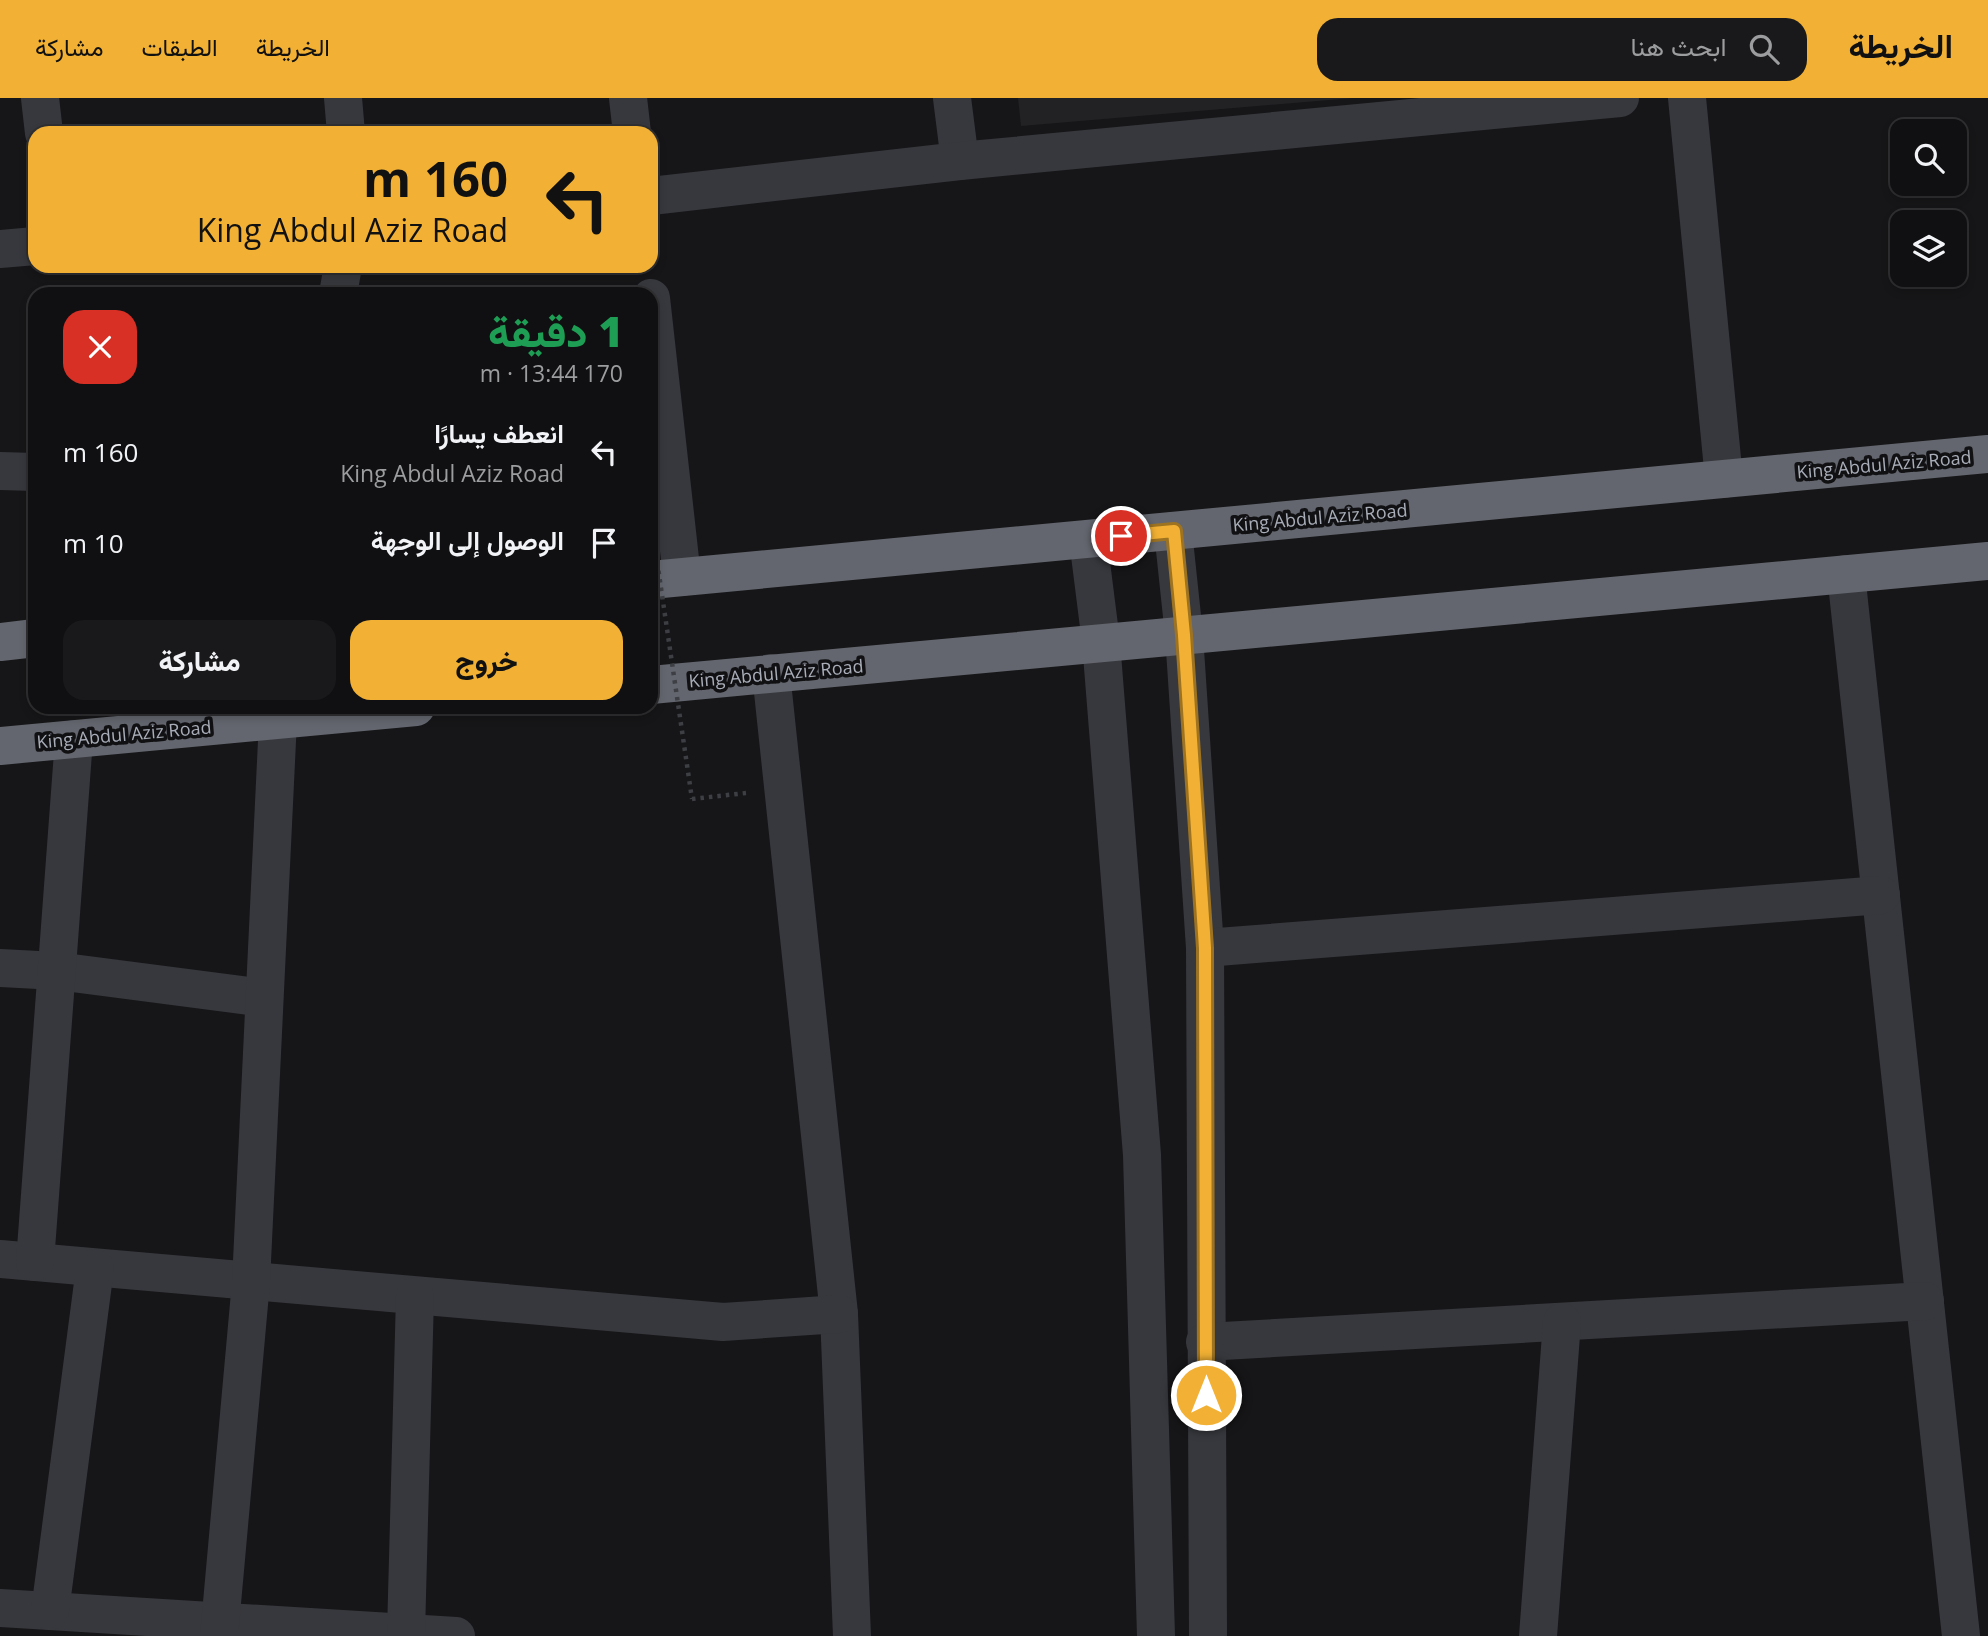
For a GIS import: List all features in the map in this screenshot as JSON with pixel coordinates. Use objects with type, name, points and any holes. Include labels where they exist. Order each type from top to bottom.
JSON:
[{"type":"highway","name":"King Abdul Aziz Road","points":[[663,570],[1088,539],[1988,454]]},
{"type":"highway","name":"King Abdul Aziz Road","points":[[658,684],[1988,561]]},
{"type":"highway","points":[[0,642],[28,639]]},
{"type":"highway","name":"King Abdul Aziz Road","points":[[0,746],[342,714]]},
{"type":"street","points":[[40,98],[43,126]]},
{"type":"street","points":[[343,98],[345,126]]},
{"type":"street","points":[[628,98],[631,126]]},
{"type":"street","points":[[952,98],[960,161]]},
{"type":"street","points":[[658,195],[1408,109],[1620,98]]},
{"type":"street","points":[[1687,98],[1724,479]]},
{"type":"street","points":[[0,249],[28,247]]},
{"type":"street","points":[[658,456],[663,570]]},
{"type":"street","points":[[0,471],[28,472]]},
{"type":"street","points":[[1174,531],[1184,635],[1205,948],[1208,1636]]},
{"type":"street","points":[[1088,539],[1101,642],[1142,1155],[1156,1636]]},
{"type":"street","points":[[1846,574],[1961,1636]]},
{"type":"street","points":[[771,673],[839,1314],[852,1636]]},
{"type":"street","points":[[219,1629],[251,1282],[278,720]]},
{"type":"street","points":[[74,739],[57,971],[17,1261],[723,1322],[839,1314]]},
{"type":"street","points":[[1205,948],[1881,895]]},
{"type":"street","points":[[0,968],[57,971],[264,998]]},
{"type":"street","points":[[50,1611],[95,1268]]},
{"type":"street","points":[[406,1633],[415,1296]]},
{"type":"street","points":[[1205,1342],[1925,1301]]},
{"type":"street","points":[[1538,1636],[1562,1322]]},
{"type":"street","points":[[0,1608],[219,1629],[456,1636]]},
{"type":"path","points":[[663,570],[692,799],[783,788]]},
{"type":"shaded area","points":[[1018,98],[1353,98],[1021,126]]},
{"type":"route","points":[[1121,536],[1174,531],[1184,635],[1205,948],[1206,1395]]}]
